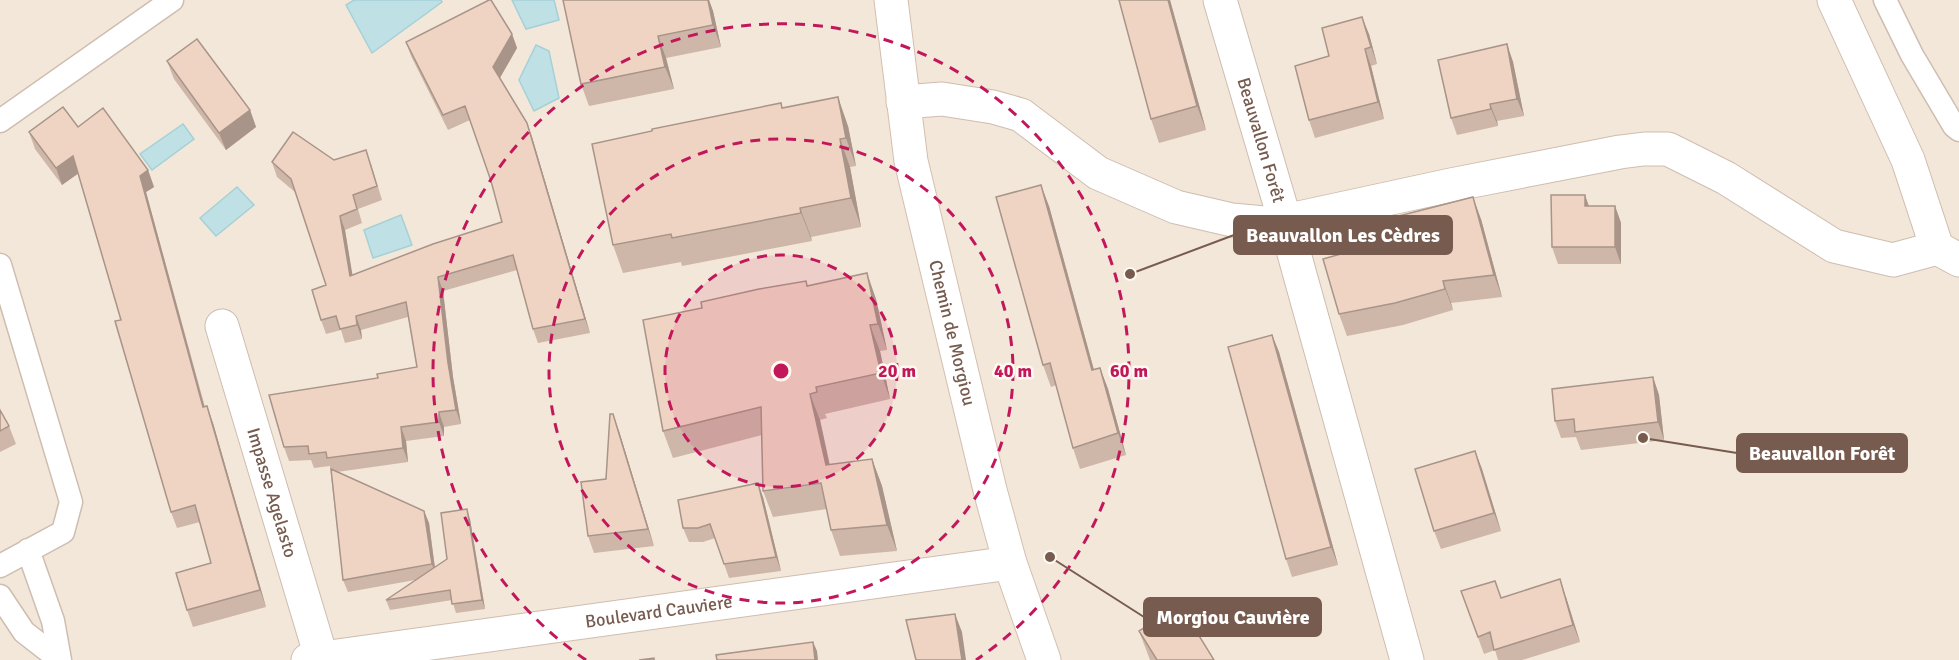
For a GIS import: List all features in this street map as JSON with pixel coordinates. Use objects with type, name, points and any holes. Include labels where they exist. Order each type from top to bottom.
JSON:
[{"type":"street","name":"Chemin de Morgiou","points":[[891,0],[911,162],[990,490],[1010,563],[1044,660]]},
{"type":"street","name":"Beauvallon Forêt","points":[[1220,0],[1285,220],[1407,660]]},
{"type":"street","points":[[903,102],[942,99],[993,106],[1021,115],[1098,173],[1176,207],[1232,220],[1264,223],[1285,220],[1620,152],[1668,149],[1726,178],[1834,246],[1893,260],[1948,254],[1908,160],[1834,0]]},
{"type":"street","name":"Impasse Agelasto","points":[[222,326],[317,659]]},
{"type":"street","name":"Boulevard Cauviere","points":[[317,659],[1010,563]]},
{"type":"lane","points":[[0,121],[172,0]]},
{"type":"lane","points":[[1885,0],[1912,55],[1954,126],[1959,130]]},
{"type":"lane","points":[[0,265],[71,502],[63,532],[0,566]]},
{"type":"lane","points":[[28,550],[53,621],[60,660]]},
{"type":"lane","points":[[0,596],[24,632],[60,660]]},
{"type":"shaded area","points":[[0,0],[1959,0],[1959,660],[0,660]]},
{"type":"water","points":[[354,0],[441,0],[442,2],[372,53],[346,5]]},
{"type":"water","points":[[512,0],[554,0],[559,20],[526,29]]},
{"type":"water","points":[[536,45],[549,51],[559,98],[534,111],[519,80]]},
{"type":"water","points":[[183,124],[194,139],[152,170],[140,154]]},
{"type":"water","points":[[237,187],[254,205],[216,236],[200,218]]},
{"type":"water","points":[[401,215],[412,245],[373,258],[364,230]]},
{"type":"building","points":[[489,0],[512,34],[493,67],[527,123],[585,319],[533,329],[513,255],[438,277],[456,410],[439,412],[439,422],[401,427],[403,448],[327,458],[326,452],[309,454],[308,446],[284,447],[269,395],[378,378],[377,374],[417,367],[406,302],[356,316],[357,325],[340,329],[336,316],[321,320],[312,290],[326,285],[291,179],[272,162],[293,132],[334,160],[366,150],[377,186],[353,195],[357,209],[340,216],[350,276],[433,244],[502,222],[491,181],[465,106],[443,115],[406,42]]},
{"type":"building","points":[[563,0],[708,0],[713,25],[658,36],[665,67],[581,84]]},
{"type":"building","points":[[1119,0],[1168,0],[1197,106],[1151,119]]},
{"type":"building","points":[[1362,17],[1371,47],[1365,49],[1378,102],[1309,120],[1295,66],[1329,56],[1322,28]]},
{"type":"building","points":[[197,39],[250,110],[219,133],[167,61]]},
{"type":"building","points":[[1507,44],[1517,99],[1490,104],[1491,109],[1451,118],[1438,60]]},
{"type":"building","points":[[838,97],[846,138],[840,139],[851,198],[800,208],[801,213],[672,238],[671,234],[613,245],[592,144],[652,131],[652,129],[781,103],[782,108]]},
{"type":"building","points":[[63,107],[78,127],[103,108],[148,170],[140,176],[203,407],[207,406],[260,590],[187,610],[176,573],[211,563],[195,505],[171,512],[115,321],[121,320],[73,156],[56,168],[29,132]]},
{"type":"building","points":[[1041,185],[1092,370],[1100,368],[1118,433],[1073,448],[1050,363],[1043,365],[996,197]]},
{"type":"building","points":[[1551,195],[1585,195],[1585,206],[1615,206],[1615,247],[1552,247]]},
{"type":"building","points":[[1473,197],[1494,275],[1443,281],[1445,289],[1395,303],[1339,314],[1323,259],[1362,248],[1356,227]]},
{"type":"building","points":[[867,273],[878,324],[870,325],[881,373],[816,387],[817,392],[810,394],[826,465],[872,459],[887,525],[831,530],[821,483],[763,491],[761,407],[663,431],[643,320],[702,308],[701,302],[759,289],[806,281],[807,286]]},
{"type":"building","points":[[1272,335],[1331,547],[1286,559],[1228,347]]},
{"type":"building","points":[[1653,377],[1658,422],[1575,432],[1574,419],[1555,421],[1552,389]]},
{"type":"building","points":[[0,410],[9,426],[0,431]]},
{"type":"building","points":[[610,414],[613,414],[648,529],[588,536],[581,482],[606,479]]},
{"type":"building","points":[[1475,451],[1494,513],[1434,531],[1415,469]]},
{"type":"building","points":[[331,469],[424,511],[432,564],[343,580]]},
{"type":"building","points":[[758,483],[776,557],[724,564],[710,524],[698,528],[683,528],[678,500]]},
{"type":"building","points":[[467,509],[482,600],[452,604],[450,590],[386,600],[447,559],[441,513]]},
{"type":"building","points":[[1560,579],[1573,625],[1494,650],[1490,632],[1478,637],[1461,591],[1495,581],[1501,598]]},
{"type":"building","points":[[1180,605],[1214,660],[1157,660],[1139,631]]},
{"type":"building","points":[[955,614],[962,660],[916,660],[906,620]]},
{"type":"building","points":[[813,642],[815,660],[717,660],[716,655]]},
{"type":"place","name":"Beauvallon Les Cèdres","points":[[1130,274]]},
{"type":"place","name":"Beauvallon Forêt","points":[[1643,438]]},
{"type":"place","name":"Morgiou Cauvière","points":[[1050,557]]}]
